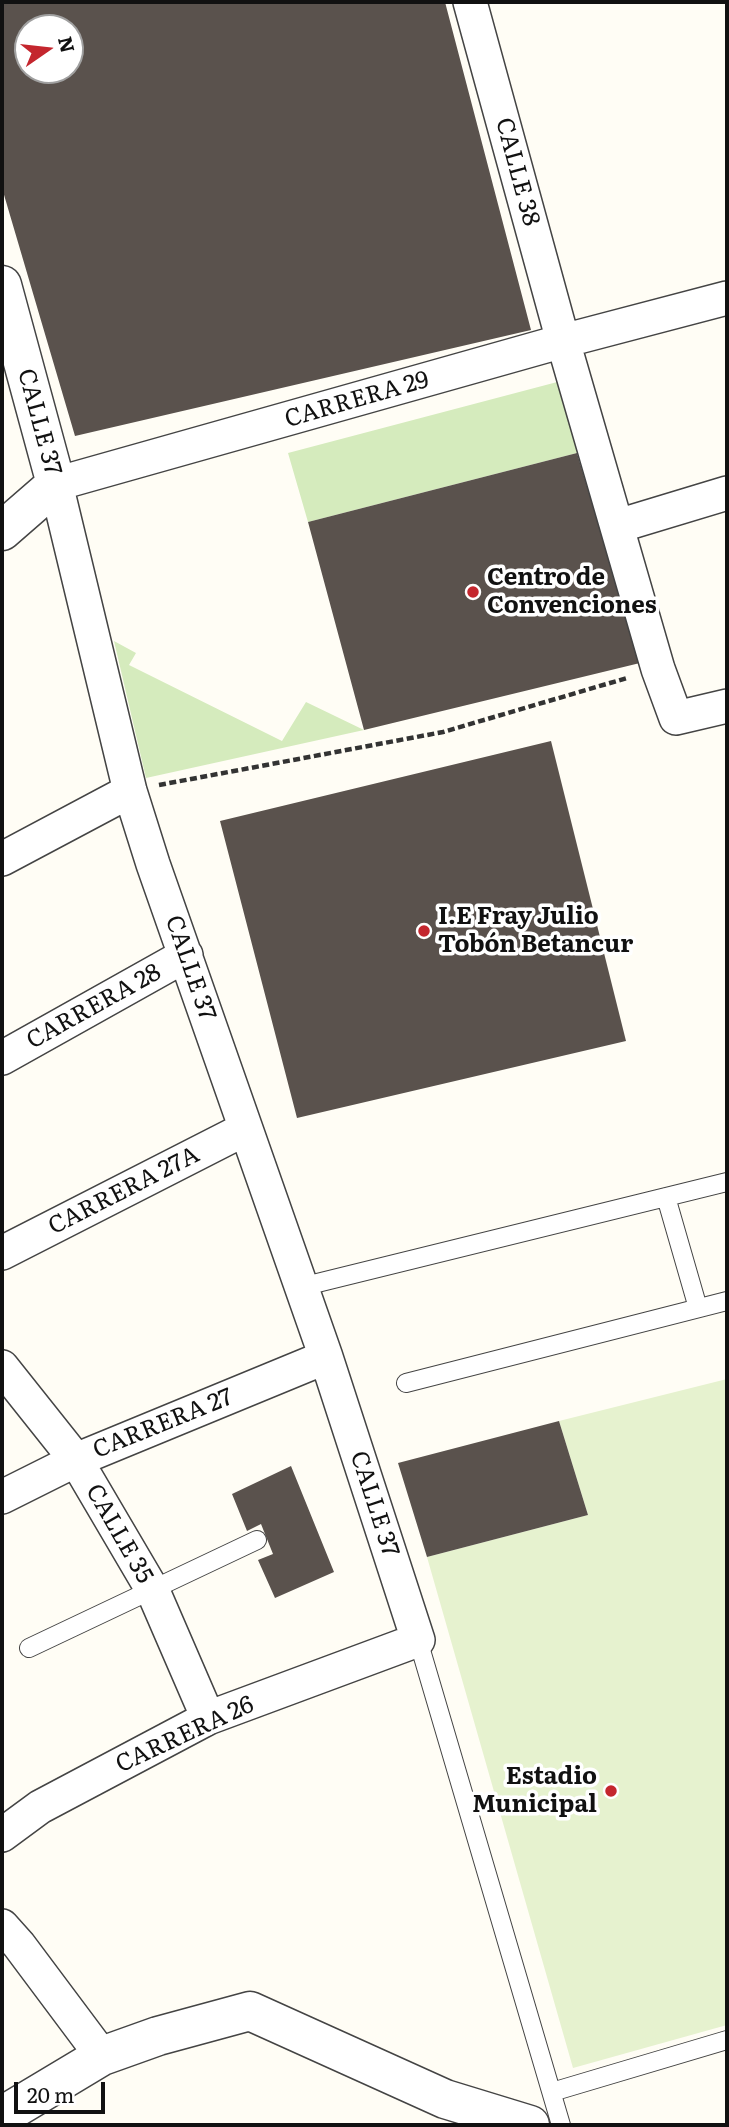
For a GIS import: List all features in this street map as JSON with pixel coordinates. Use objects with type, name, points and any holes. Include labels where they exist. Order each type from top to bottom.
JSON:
[{"type":"street","name":"CALLE 38","points":[[470,2],[563,341],[658,669],[676,718],[727,706]]},
{"type":"street","name":"CALLE 37","points":[[2,285],[56,484],[130,791],[326,1357],[418,1640]]},
{"type":"street","name":"CARRERA 29","points":[[2,531],[56,484],[563,341],[727,298]]},
{"type":"street","points":[[618,526],[727,493]]},
{"type":"street","points":[[2,859],[130,791]]},
{"type":"street","name":"CARRERA 28","points":[[2,1058],[186,955]]},
{"type":"street","name":"CARRERA 27A","points":[[2,1252],[245,1129]]},
{"type":"street","name":"CARRERA 27","points":[[2,1497],[76,1460],[326,1357]]},
{"type":"street","name":"CALLE 35","points":[[2,1367],[76,1460],[153,1591],[208,1718]]},
{"type":"street","name":"CARRERA 26","points":[[2,1835],[40,1807],[208,1718],[418,1640]]},
{"type":"street","points":[[10,1936],[102,2056]]},
{"type":"street","points":[[2,2116],[102,2056],[158,2036],[250,2011],[445,2099],[530,2125]]},
{"type":"lane","points":[[302,1287],[727,1182]]},
{"type":"lane","points":[[666,1197],[698,1308]]},
{"type":"lane","points":[[406,1382],[727,1301]]},
{"type":"lane","points":[[29,1648],[257,1540]]},
{"type":"lane","points":[[418,1640],[561,2125]]},
{"type":"lane","points":[[552,2092],[727,2040]]},
{"type":"path","points":[[130,791],[443,732],[658,669]]},
{"type":"green space","points":[[561,381],[577,453],[308,522],[288,453]]},
{"type":"green space","points":[[114,641],[136,653],[129,665],[282,741],[306,702],[364,730],[146,778]]},
{"type":"green space","name":"Estadio Municipal","points":[[727,1379],[727,2025],[573,2068],[427,1557],[588,1515],[559,1421]]},
{"type":"building","points":[[2,2],[445,2],[531,330],[75,436],[2,188]]},
{"type":"building","name":"Centro de Convenciones","points":[[577,453],[640,663],[364,730],[308,522]]},
{"type":"building","name":"I.E Fray Julio Tobón Betancur","points":[[551,741],[626,1041],[297,1118],[220,821]]},
{"type":"building","points":[[559,1421],[588,1515],[427,1557],[398,1463]]},
{"type":"building","points":[[291,1466],[334,1572],[275,1598],[258,1560],[273,1554],[261,1524],[247,1531],[232,1494]]},
{"type":"place","name":"Centro de Convenciones","points":[[473,592]]},
{"type":"place","name":"I.E Fray Julio Tobón Betancur","points":[[424,931]]},
{"type":"place","name":"Estadio Municipal","points":[[611,1791]]}]
